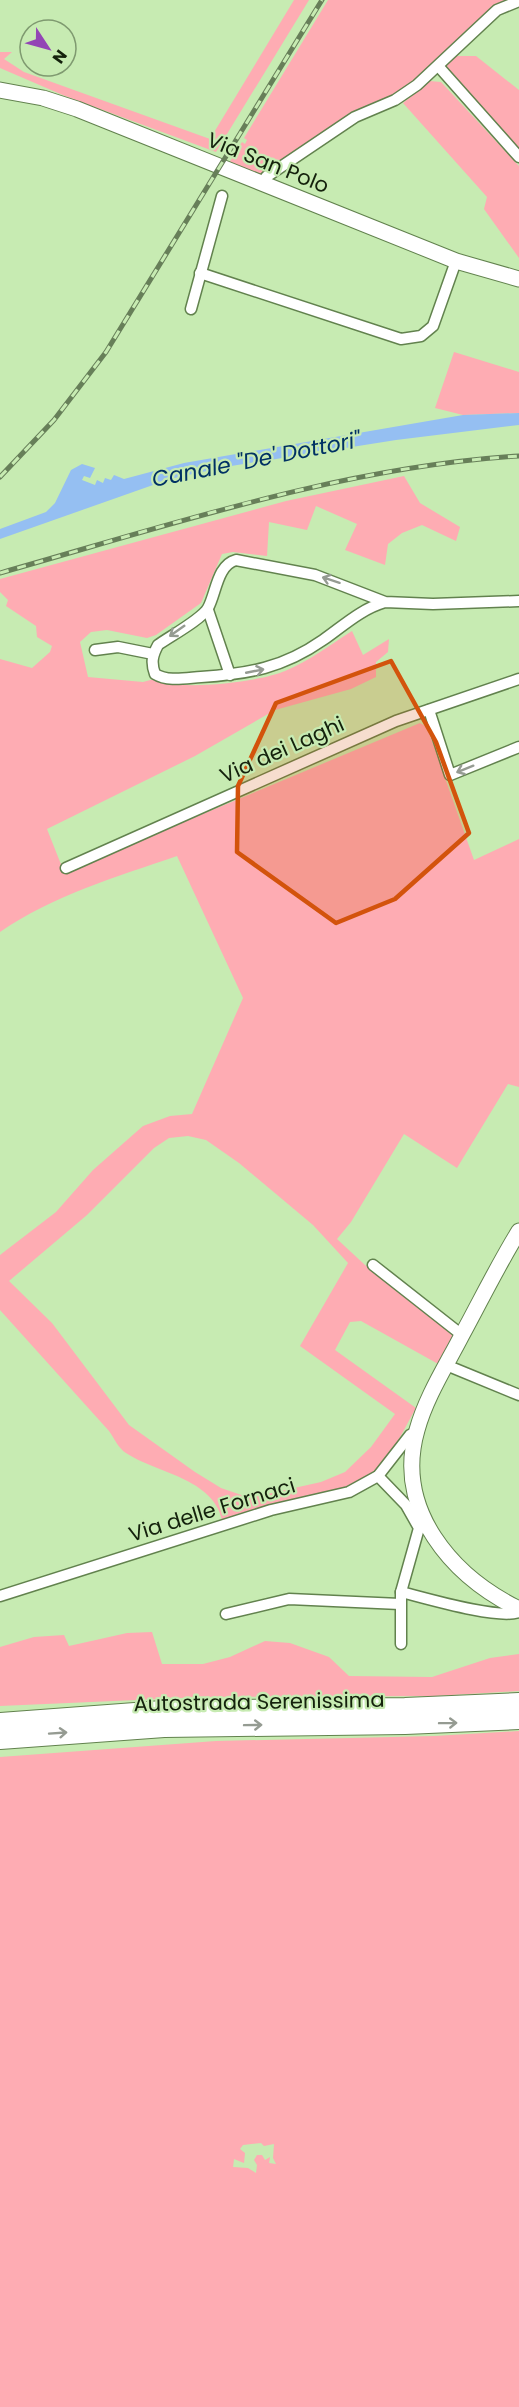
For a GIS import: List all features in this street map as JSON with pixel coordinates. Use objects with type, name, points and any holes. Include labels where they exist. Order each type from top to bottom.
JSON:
[{"type":"highway","name":"Autostrada Serenissima","points":[[0,1723],[162,1711],[405,1708],[519,1703]]},
{"type":"highway","name":"Autostrada Serenissima","points":[[0,1738],[164,1727],[416,1724],[519,1719]]},
{"type":"main road","name":"Via San Polo","points":[[0,90],[43,98],[77,109],[456,261],[518,279]]},
{"type":"main road","points":[[519,1231],[425,1407],[416,1432],[413,1458],[420,1507],[438,1545],[474,1582],[519,1610]]},
{"type":"street","points":[[266,177],[355,117],[395,100],[438,67],[497,10],[519,1]]},
{"type":"street","points":[[438,67],[519,157]]},
{"type":"street","points":[[191,309],[222,196]]},
{"type":"street","points":[[200,273],[401,339],[421,336],[433,327],[456,261]]},
{"type":"street","points":[[385,602],[361,613],[297,657],[277,666],[230,675],[161,678],[152,666],[153,654],[158,645],[208,610],[224,568],[230,561],[236,560],[315,574],[385,602],[434,604],[519,601]]},
{"type":"street","points":[[208,610],[230,675]]},
{"type":"street","points":[[95,650],[118,647],[153,654]]},
{"type":"street","name":"Via dei Laghi","points":[[66,868],[385,726],[519,679]]},
{"type":"street","points":[[429,710],[450,775],[519,747]]},
{"type":"street","points":[[373,1265],[462,1335]]},
{"type":"street","points":[[446,1365],[519,1395]]},
{"type":"street","name":"Via delle Fornaci","points":[[0,1596],[271,1510],[349,1492],[378,1476],[410,1435],[416,1432]]},
{"type":"street","points":[[378,1476],[406,1505],[419,1528],[400,1598],[401,1644]]},
{"type":"street","points":[[226,1614],[289,1599],[400,1598],[512,1615],[519,1610]]},
{"type":"highlighted area","points":[[391,661],[436,742],[469,833],[395,899],[336,923],[237,852],[238,786],[276,703]]},
{"type":"shaded area","points":[[294,0],[309,0],[216,152],[65,96],[23,78],[41,78],[210,139]]},
{"type":"shaded area","points":[[328,0],[508,0],[487,14],[432,67],[391,97],[260,176],[229,163],[242,142],[245,144],[247,140],[244,138]]},
{"type":"shaded area","points":[[0,52],[12,52],[4,59],[18,68],[18,76],[0,68]]},
{"type":"shaded area","points":[[455,56],[476,56],[519,90],[519,151],[449,75],[446,65]]},
{"type":"shaded area","points":[[430,81],[441,82],[519,166],[519,258],[484,209],[487,197],[403,103]]},
{"type":"shaded area","points":[[454,352],[519,372],[519,413],[463,415],[435,408]]},
{"type":"shaded area","points":[[404,476],[420,503],[460,527],[456,541],[422,525],[402,533],[388,544],[385,565],[345,550],[357,524],[316,506],[307,530],[269,522],[267,556],[233,552],[222,554],[201,603],[156,635],[147,638],[107,630],[91,632],[80,642],[88,677],[143,682],[154,679],[180,685],[238,682],[273,675],[302,662],[352,631],[363,655],[389,639],[388,652],[376,662],[376,677],[351,689],[275,710],[195,756],[47,829],[64,872],[420,723],[427,727],[474,860],[519,839],[519,1087],[508,1084],[457,1168],[404,1134],[351,1222],[337,1239],[365,1265],[454,1335],[440,1365],[361,1321],[350,1322],[335,1350],[416,1408],[393,1449],[375,1470],[361,1480],[343,1488],[222,1520],[217,1506],[196,1486],[123,1451],[109,1431],[0,1310],[0,1255],[56,1212],[93,1170],[143,1126],[170,1116],[192,1114],[243,998],[177,856],[64,897],[0,932],[0,659],[32,668],[50,652],[52,646],[37,637],[36,626],[6,606],[8,600],[0,592],[0,579],[286,501]],"holes":[[[188,1136],[206,1140],[239,1163],[313,1225],[348,1263],[300,1346],[395,1414],[371,1447],[345,1472],[321,1482],[250,1498],[221,1488],[195,1472],[129,1425],[52,1323],[9,1281],[87,1215],[154,1148],[169,1138]]]},
{"type":"shaded area","points":[[152,1632],[162,1664],[203,1664],[230,1657],[265,1641],[290,1643],[329,1657],[349,1676],[432,1677],[490,1658],[519,1654],[519,1691],[435,1696],[205,1697],[0,1706],[0,1647],[34,1637],[64,1635],[69,1646],[127,1633]]},
{"type":"shaded area","points":[[519,1731],[519,2407],[0,2407],[0,1757],[216,1741],[434,1736]],"holes":[[[261,2143],[264,2146],[274,2144],[273,2158],[276,2164],[269,2163],[270,2157],[265,2160],[262,2155],[257,2155],[254,2160],[257,2165],[256,2173],[248,2168],[233,2167],[234,2159],[244,2163],[245,2153],[240,2149],[243,2145]]]},
{"type":"water","name":"Canale \"De' Dottori\"","points":[[519,413],[519,425],[396,440],[225,467],[170,479],[0,539],[0,529],[46,512],[55,503],[71,470],[82,464],[95,468],[90,478],[84,476],[82,480],[95,485],[97,480],[103,483],[105,478],[111,480],[114,475],[124,479],[184,463],[463,415]]},
{"type":"railway","points":[[0,477],[54,420],[106,352],[322,0]]},
{"type":"railway","points":[[0,573],[192,518],[322,485],[453,462],[519,456]]}]
